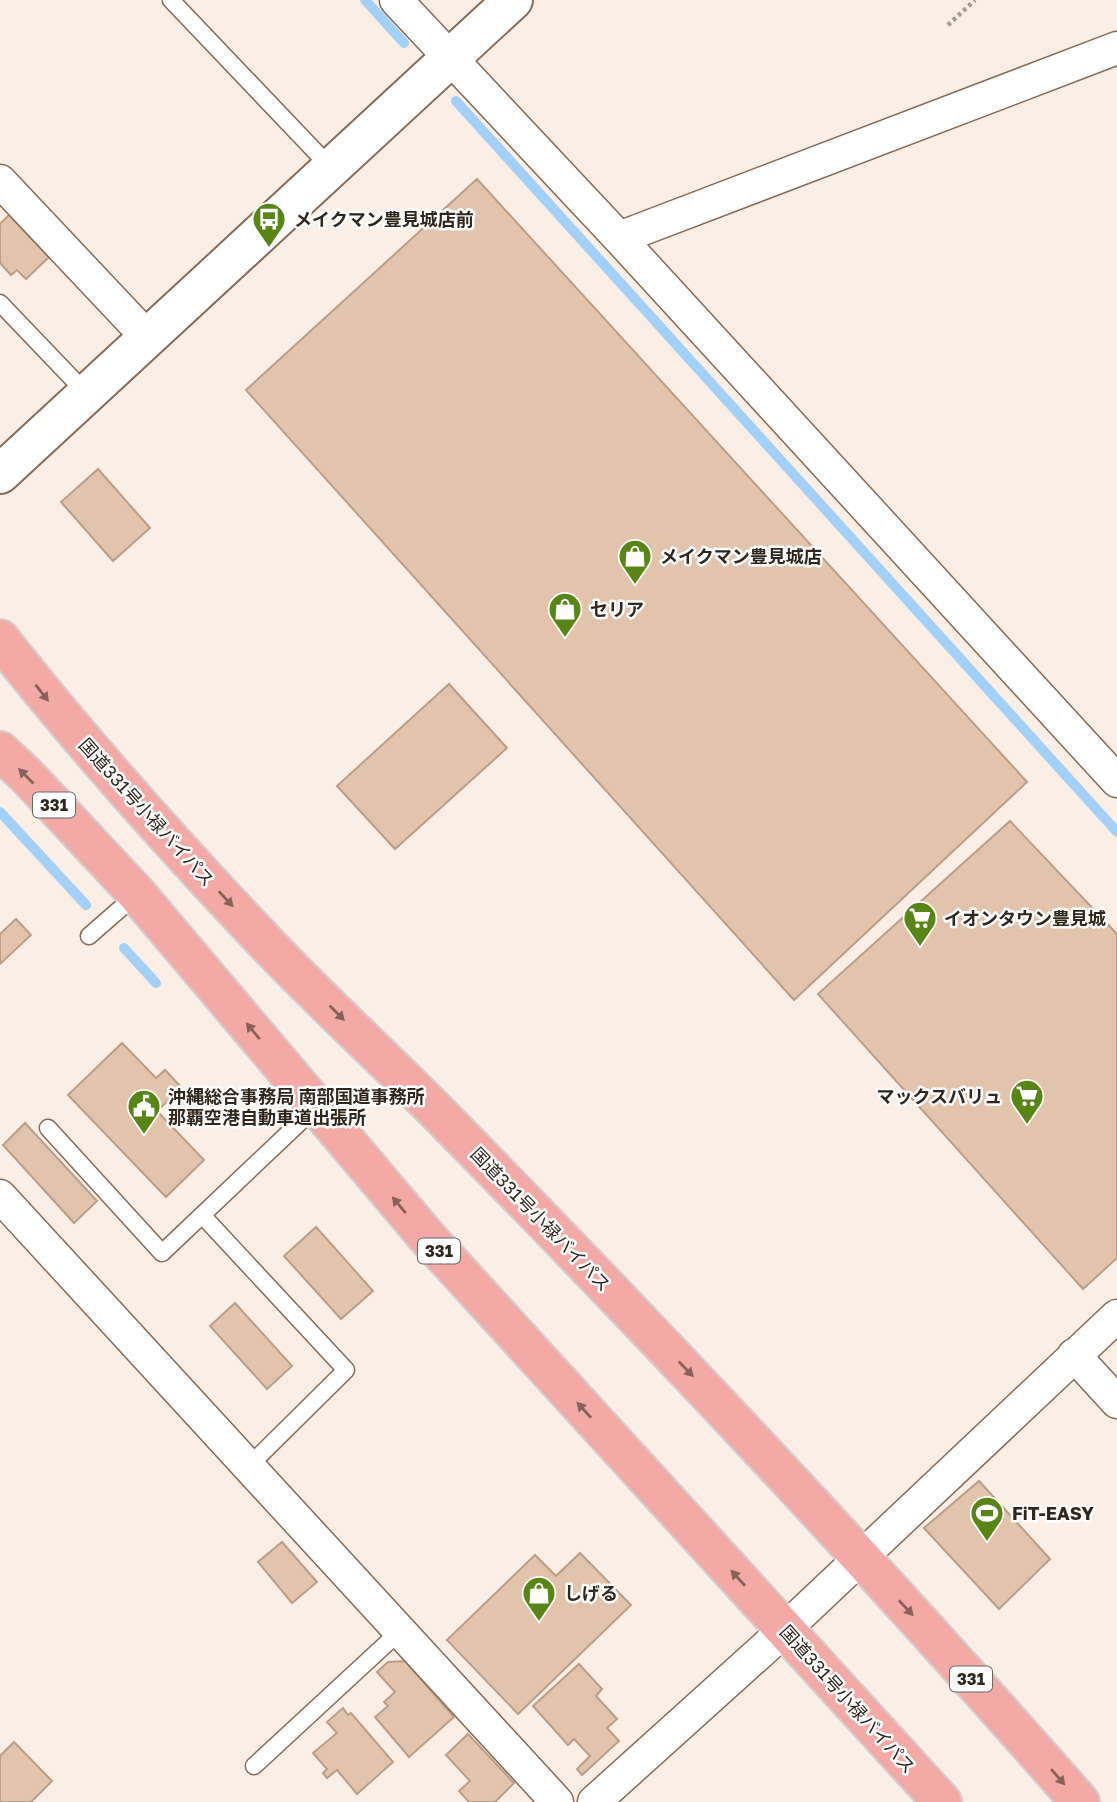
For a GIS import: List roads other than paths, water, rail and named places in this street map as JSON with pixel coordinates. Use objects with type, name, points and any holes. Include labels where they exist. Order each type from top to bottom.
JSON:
[{"type":"highway","name":"国道331号小禄バイパス","points":[[0,639],[52,705],[271,947],[442,1117],[666,1348],[1080,1802]]},
{"type":"highway","name":"国道331号小禄バイパス","points":[[0,751],[137,894],[426,1236],[942,1802]]},
{"type":"street","points":[[396,0],[619,238],[1117,781]]},
{"type":"street","points":[[0,474],[513,0]]},
{"type":"street","points":[[619,238],[1117,48]]},
{"type":"street","points":[[0,181],[148,338]]},
{"type":"street","points":[[0,1196],[557,1802]]},
{"type":"street","points":[[594,1802],[1117,1317]]},
{"type":"street","points":[[1074,1355],[1117,1402]]},
{"type":"lane","points":[[171,0],[332,169]]},
{"type":"lane","points":[[0,303],[88,395]]},
{"type":"lane","points":[[89,936],[137,894]]},
{"type":"lane","points":[[48,1128],[162,1253],[317,1106]]},
{"type":"lane","points":[[202,1215],[346,1370],[248,1466]]},
{"type":"lane","points":[[254,1766],[399,1632]]},
{"type":"waterway","points":[[365,0],[404,43]]},
{"type":"waterway","points":[[456,101],[1117,832]]},
{"type":"waterway","points":[[0,812],[86,905]]},
{"type":"waterway","points":[[124,948],[156,983]]},
{"type":"place","name":"メイクマン豊見城店前","points":[[269,249]]},
{"type":"place","name":"メイクマン豊見城店","points":[[635,586]]},
{"type":"place","name":"セリア","points":[[565,639]]},
{"type":"place","name":"イオンタウン豊見城","points":[[920,948]]},
{"type":"place","name":"マックスバリュ","points":[[1027,1126]]},
{"type":"place","name":"沖縄総合事務局 南部国道事務所 那覇空港自動車道出張所","points":[[144,1136]]},
{"type":"place","name":"FiT-EASY","points":[[987,1543]]},
{"type":"place","name":"しげる","points":[[539,1623]]}]
